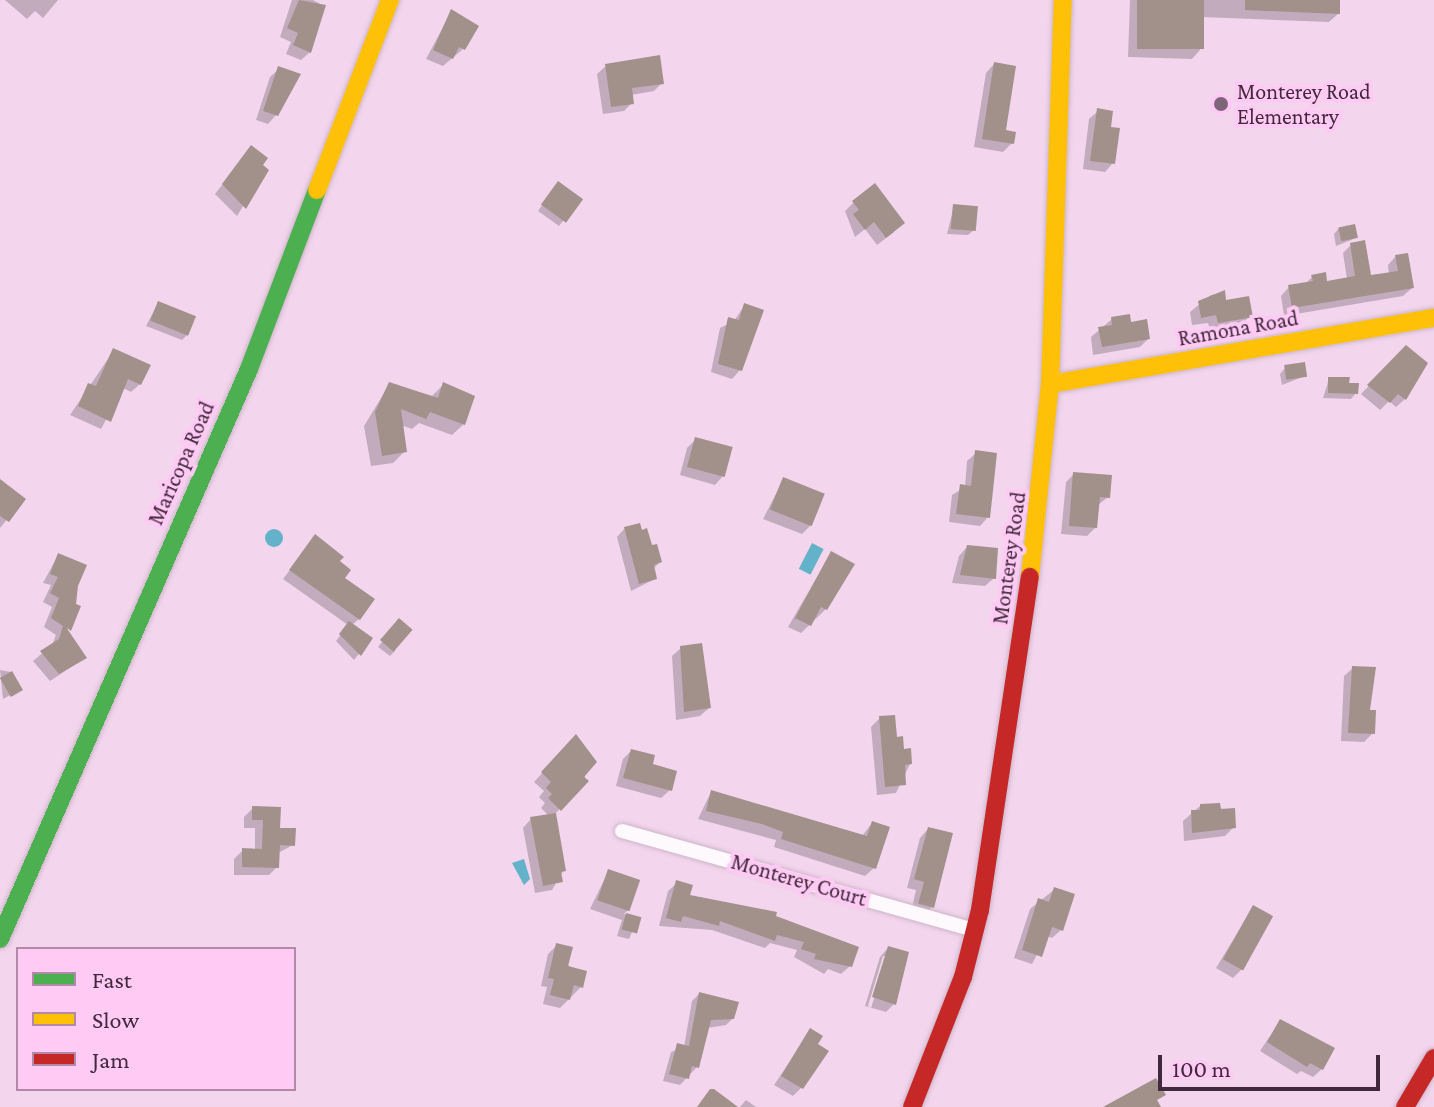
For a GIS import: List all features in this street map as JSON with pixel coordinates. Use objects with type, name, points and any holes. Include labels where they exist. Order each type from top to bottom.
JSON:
[{"type":"main road","name":"Maricopa Road","points":[[0,939],[249,369],[390,0]]},
{"type":"main road","name":"Monterey Road","points":[[912,1107],[945,1027],[975,930],[994,842],[1038,522],[1050,384],[1063,0]]},
{"type":"main road","name":"Ramona Road","points":[[1050,384],[1434,318]]},
{"type":"main road","points":[[1405,1107],[1434,1058]]},
{"type":"street","name":"Monterey Court","points":[[622,831],[975,930]]},
{"type":"water","points":[[274,529],[283,538],[274,547],[265,538]]},
{"type":"water","points":[[812,543],[824,549],[810,575],[799,569]]},
{"type":"water","points":[[524,859],[530,879],[524,885],[512,863]]},
{"type":"building","points":[[299,0],[326,5],[311,53],[293,45],[298,33],[287,28]]},
{"type":"building","points":[[1137,0],[1204,0],[1204,49],[1137,49]]},
{"type":"building","points":[[1245,0],[1340,0],[1340,14],[1245,10]]},
{"type":"building","points":[[451,9],[479,26],[465,50],[459,47],[453,59],[433,50]]},
{"type":"building","points":[[660,55],[664,84],[632,88],[634,104],[611,107],[605,64]]},
{"type":"building","points":[[994,62],[1016,66],[1006,130],[1016,132],[1014,144],[982,139]]},
{"type":"building","points":[[278,66],[301,74],[278,116],[263,111]]},
{"type":"building","points":[[1097,108],[1113,111],[1111,127],[1120,128],[1115,164],[1090,161]]},
{"type":"building","points":[[251,145],[268,158],[263,165],[269,170],[246,209],[222,184]]},
{"type":"building","points":[[558,181],[583,199],[566,223],[541,204]]},
{"type":"building","points":[[875,183],[905,223],[886,238],[874,222],[865,230],[853,214],[859,210],[852,201]]},
{"type":"building","points":[[953,204],[978,206],[976,231],[951,229]]},
{"type":"building","points":[[1355,224],[1358,238],[1341,241],[1338,228]]},
{"type":"building","points":[[1365,240],[1371,275],[1398,271],[1395,255],[1408,253],[1414,288],[1292,308],[1288,285],[1313,281],[1311,275],[1326,272],[1327,281],[1355,276],[1350,243]]},
{"type":"building","points":[[1225,290],[1226,300],[1249,296],[1253,317],[1218,323],[1216,315],[1201,318],[1198,301]]},
{"type":"building","points":[[158,301],[196,316],[188,336],[150,320]]},
{"type":"building","points":[[744,303],[764,310],[742,371],[718,364],[728,317],[739,320]]},
{"type":"building","points":[[1130,314],[1131,322],[1147,319],[1150,339],[1102,347],[1098,327],[1112,325],[1111,317]]},
{"type":"building","points":[[1406,345],[1428,363],[1406,400],[1398,394],[1390,403],[1367,385]]},
{"type":"building","points":[[113,348],[151,365],[141,385],[128,379],[111,422],[78,406],[88,383],[96,386]]},
{"type":"building","points":[[1305,362],[1307,377],[1286,380],[1284,365]]},
{"type":"building","points":[[1328,377],[1350,377],[1349,383],[1359,383],[1358,394],[1328,393]]},
{"type":"building","points":[[389,382],[438,398],[443,382],[475,396],[465,425],[430,412],[426,419],[401,409],[407,452],[382,456],[375,412]]},
{"type":"building","points":[[695,437],[733,447],[725,477],[687,467]]},
{"type":"building","points":[[975,450],[997,453],[990,518],[956,514],[960,484],[971,486]]},
{"type":"building","points":[[1073,472],[1112,475],[1110,498],[1100,497],[1097,528],[1069,526]]},
{"type":"building","points":[[783,477],[825,494],[812,526],[770,509]]},
{"type":"building","points":[[0,479],[26,499],[9,522],[0,516]]},
{"type":"building","points":[[640,523],[642,530],[647,528],[652,545],[657,544],[662,562],[654,565],[657,579],[639,584],[624,527]]},
{"type":"building","points":[[315,534],[344,557],[340,561],[351,570],[345,578],[375,599],[360,620],[289,570]]},
{"type":"building","points":[[967,545],[998,548],[996,579],[960,575]]},
{"type":"building","points":[[831,551],[855,564],[827,610],[821,607],[811,626],[795,618]]},
{"type":"building","points":[[58,553],[87,565],[78,586],[76,604],[81,606],[71,631],[66,627],[87,658],[59,674],[40,651],[59,639],[63,626],[51,618],[59,598],[50,593],[58,577],[50,574]]},
{"type":"building","points":[[399,618],[413,630],[394,652],[380,640]]},
{"type":"building","points":[[349,621],[373,638],[361,656],[339,634]]},
{"type":"building","points":[[702,643],[711,708],[684,712],[680,646]]},
{"type":"building","points":[[1352,666],[1376,667],[1370,710],[1376,710],[1375,734],[1348,733]]},
{"type":"building","points":[[12,671],[23,690],[11,697],[0,678]]},
{"type":"building","points":[[895,715],[897,737],[903,736],[904,749],[911,748],[912,764],[905,765],[906,785],[885,787],[879,716]]},
{"type":"building","points":[[576,734],[597,762],[584,777],[589,781],[561,811],[548,798],[552,794],[546,788],[551,782],[541,772]]},
{"type":"building","points":[[631,749],[655,755],[653,764],[677,771],[672,791],[623,778]]},
{"type":"building","points":[[711,790],[867,836],[872,821],[890,827],[876,869],[781,839],[783,832],[762,824],[706,811]]},
{"type":"building","points":[[1220,803],[1221,809],[1235,808],[1236,828],[1192,833],[1191,810],[1200,810],[1200,804]]},
{"type":"building","points":[[252,806],[281,807],[280,828],[296,828],[295,846],[280,845],[279,868],[242,867],[242,848],[262,849],[263,820],[252,820]]},
{"type":"building","points":[[556,813],[566,871],[561,872],[563,882],[543,886],[530,817]]},
{"type":"building","points":[[928,827],[953,833],[934,908],[918,904],[924,882],[914,879]]},
{"type":"building","points":[[608,869],[640,880],[629,911],[597,900]]},
{"type":"building","points":[[676,880],[693,885],[690,895],[777,912],[776,916],[859,947],[852,967],[814,959],[816,954],[801,949],[804,942],[777,935],[775,941],[720,921],[719,926],[683,916],[681,922],[666,918]]},
{"type":"building","points":[[1054,887],[1075,894],[1063,931],[1052,927],[1042,957],[1022,950],[1038,898],[1049,902]]},
{"type":"building","points":[[1253,905],[1273,916],[1243,970],[1223,959]]},
{"type":"building","points":[[626,913],[641,917],[637,934],[622,929]]},
{"type":"building","points":[[556,943],[573,947],[568,966],[587,971],[583,988],[574,985],[570,1000],[550,995],[554,979],[548,978]]},
{"type":"building","points":[[888,946],[909,952],[896,1005],[872,997]]},
{"type":"building","points":[[699,992],[739,1002],[734,1019],[711,1020],[699,1068],[692,1066],[689,1079],[669,1074],[677,1043],[689,1046]]},
{"type":"building","points":[[1280,1019],[1335,1048],[1323,1070],[1310,1063],[1307,1067],[1267,1042]]},
{"type":"building","points":[[810,1028],[823,1036],[818,1044],[829,1051],[803,1089],[781,1076]]},
{"type":"building","points":[[1156,1078],[1166,1095],[1157,1100],[1161,1107],[1103,1107]]},
{"type":"building","points":[[710,1089],[714,1089],[738,1107],[697,1107]]},
{"type":"traffic: fast","points":[[0,939],[249,369],[317,190]]},
{"type":"traffic: slow","points":[[317,190],[390,0]]},
{"type":"traffic: slow","points":[[1030,577],[1050,384],[1063,0]]},
{"type":"traffic: slow","points":[[1050,384],[1434,318]]},
{"type":"traffic: jam","points":[[912,1107],[963,977],[980,910],[1030,577]]},
{"type":"traffic: jam","points":[[1405,1107],[1434,1058]]},
{"type":"place","name":"Monterey Road Elementary","points":[[1221,104]]}]
